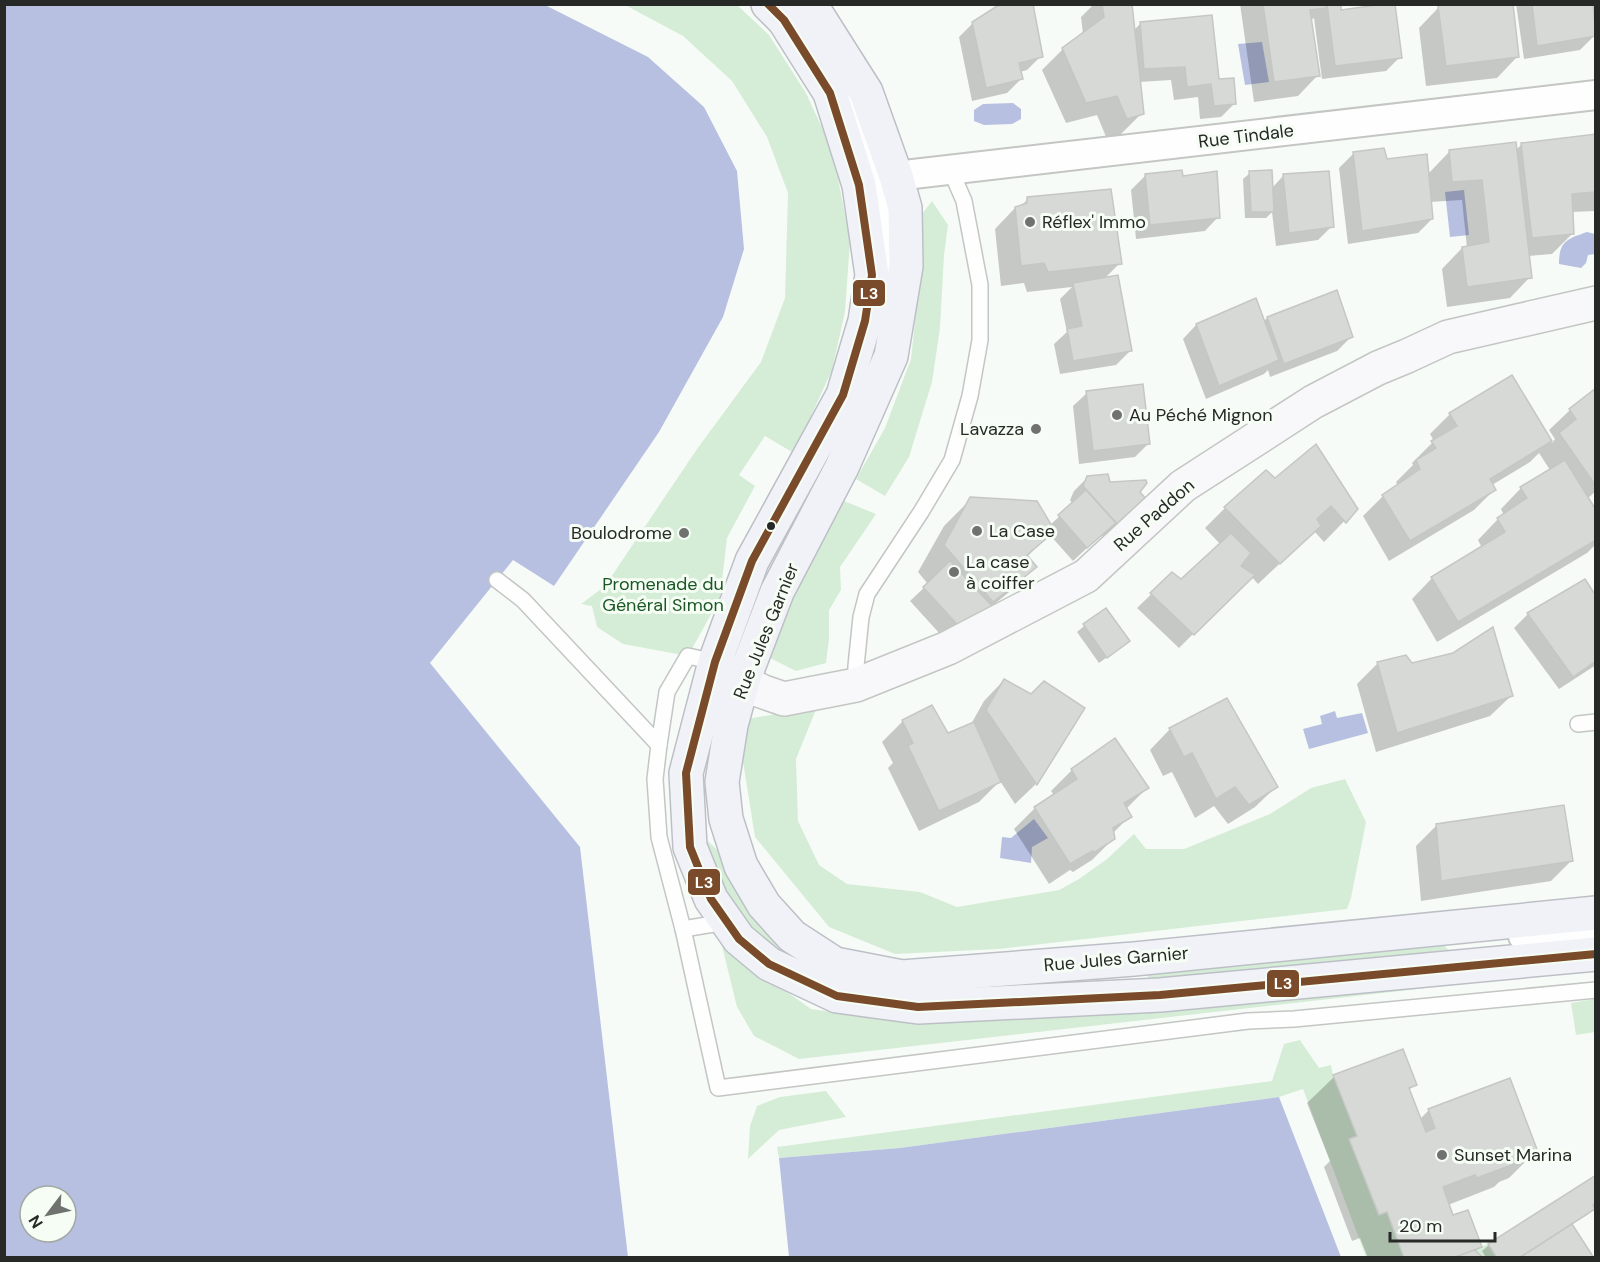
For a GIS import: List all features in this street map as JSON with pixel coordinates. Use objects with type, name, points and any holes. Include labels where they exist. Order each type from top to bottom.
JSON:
[{"type":"main road","name":"Rue Jules Garnier","points":[[768,4],[784,20],[830,93],[860,185],[872,275],[865,321],[843,395],[752,561],[715,662],[686,773],[690,847],[711,899],[739,939],[769,964],[837,996],[918,1007],[1160,994],[1596,954]]},
{"type":"main road","name":"Rue Jules Garnier","points":[[808,4],[866,92],[905,208],[906,266],[891,356],[842,467],[777,592],[743,681],[731,726],[723,782],[726,819],[741,866],[764,905],[792,936],[835,964],[902,977],[1146,957],[1596,913]]},
{"type":"main road","points":[[743,681],[735,658],[764,587],[757,550]]},
{"type":"main road","points":[[715,662],[727,689],[712,749],[711,816],[741,866]]},
{"type":"street","points":[[830,93],[854,102],[880,172],[896,176]]},
{"type":"street","name":"Rue Tindale","points":[[896,176],[1596,95]]},
{"type":"street","points":[[872,275],[889,240],[885,184],[896,176]]},
{"type":"street","name":"Rue Paddon","points":[[715,662],[761,691],[784,699],[856,685],[948,648],[1086,576],[1183,486],[1323,397],[1448,337],[1596,303]]},
{"type":"street","points":[[1466,926],[1486,939],[1596,930]]},
{"type":"lane","points":[[856,685],[861,617],[867,594],[952,460],[970,396],[980,340],[980,285],[964,201],[951,171]]},
{"type":"lane","points":[[496,580],[523,600],[659,745]]},
{"type":"lane","points":[[715,662],[688,656],[667,692],[655,779],[659,837],[718,1088],[1248,1021],[1294,1019],[1596,990]]},
{"type":"lane","points":[[1578,724],[1596,722]]},
{"type":"lane","points":[[682,929],[726,922]]},
{"type":"green space","name":"Promenade du Général Simon","points":[[625,5],[737,5],[769,35],[806,93],[824,132],[838,178],[850,241],[845,312],[832,370],[792,452],[765,436],[739,475],[755,486],[727,538],[720,598],[688,656],[623,644],[597,627],[592,606],[581,604],[605,586],[697,449],[761,362],[785,298],[788,193],[767,137],[732,81],[683,36]]},
{"type":"green space","points":[[932,201],[948,225],[940,328],[932,382],[909,457],[885,496],[856,479],[885,428],[911,359],[921,265],[919,218]]},
{"type":"green space","points":[[844,501],[876,514],[840,567],[841,590],[829,610],[826,663],[796,671],[768,657],[810,560]]},
{"type":"green space","points":[[817,707],[796,759],[798,821],[819,865],[847,884],[920,892],[957,907],[1059,890],[1107,859],[1134,834],[1146,849],[1184,849],[1270,814],[1311,788],[1345,779],[1366,822],[1347,909],[999,949],[895,954],[829,927],[755,837],[741,749],[747,719]]},
{"type":"green space","points":[[705,838],[844,977],[776,954],[744,924],[716,880],[700,842]]},
{"type":"green space","points":[[1440,942],[1453,954],[1156,983],[1141,971]]},
{"type":"green space","points":[[722,946],[811,1009],[894,1021],[1592,962],[1595,969],[799,1059],[754,1036],[737,1007]]},
{"type":"green space","points":[[1595,999],[1595,1032],[1576,1035],[1571,1003]]},
{"type":"green space","points":[[1300,1040],[1319,1068],[1331,1065],[1357,1136],[1350,1139],[1378,1215],[1387,1212],[1404,1257],[1366,1257],[1303,1089],[1279,1097],[900,1148],[779,1158],[777,1147],[1272,1081],[1284,1044]]},
{"type":"green space","points":[[826,1091],[846,1117],[779,1130],[748,1159],[750,1126],[757,1106],[780,1097]]},
{"type":"green space","points":[[1488,1244],[1497,1257],[1453,1258]]},
{"type":"water","points":[[5,5],[545,5],[648,57],[704,107],[737,171],[744,249],[723,317],[659,432],[554,586],[513,560],[430,663],[580,847],[628,1257],[5,1258]]},
{"type":"water","points":[[1262,42],[1269,82],[1245,85],[1238,44]]},
{"type":"water","points":[[1013,103],[1021,109],[1021,119],[1012,124],[984,125],[974,121],[974,110],[983,104]]},
{"type":"water","points":[[1464,190],[1469,235],[1450,237],[1445,192]]},
{"type":"water","points":[[1587,232],[1595,234],[1595,254],[1588,255],[1586,263],[1581,268],[1559,264],[1559,256],[1565,242]]},
{"type":"water","points":[[1335,711],[1337,718],[1362,713],[1368,733],[1309,749],[1303,729],[1322,724],[1320,716]]},
{"type":"water","points":[[1034,819],[1048,838],[1032,847],[1031,863],[1000,858],[1002,837],[1011,838]]},
{"type":"water","points":[[1279,1097],[1341,1257],[789,1257],[779,1158],[900,1148]]},
{"type":"building","points":[[1033,4],[1043,57],[1019,63],[1023,79],[986,88],[972,22],[997,6]]},
{"type":"building","points":[[1102,4],[1132,4],[1144,114],[1127,119],[1117,96],[1086,103],[1062,48],[1104,17]]},
{"type":"building","points":[[1263,4],[1325,4],[1326,8],[1310,10],[1320,76],[1274,82]]},
{"type":"building","points":[[1327,4],[1341,4],[1341,10],[1395,4],[1402,58],[1335,66]]},
{"type":"building","points":[[1513,4],[1519,57],[1446,66],[1438,6]]},
{"type":"building","points":[[1532,4],[1593,4],[1596,36],[1537,46]]},
{"type":"building","points":[[1212,15],[1219,79],[1234,78],[1236,104],[1214,106],[1211,84],[1187,87],[1185,67],[1144,69],[1140,22]]},
{"type":"building","points":[[1596,134],[1596,192],[1572,194],[1574,234],[1532,238],[1521,143]]},
{"type":"building","points":[[1516,142],[1532,278],[1467,287],[1462,247],[1489,242],[1482,180],[1452,182],[1449,150]]},
{"type":"building","points":[[1384,148],[1387,159],[1427,154],[1433,219],[1362,231],[1353,152]]},
{"type":"building","points":[[1182,170],[1183,176],[1217,171],[1220,218],[1150,225],[1145,174]]},
{"type":"building","points":[[1272,170],[1274,212],[1251,212],[1249,171]]},
{"type":"building","points":[[1329,171],[1334,227],[1289,233],[1283,174]]},
{"type":"building","points":[[1111,189],[1122,264],[1048,272],[1044,263],[1021,266],[1015,207],[1027,203],[1027,197]]},
{"type":"building","points":[[1118,275],[1132,351],[1073,361],[1067,329],[1082,326],[1073,283]]},
{"type":"building","points":[[1337,290],[1353,337],[1284,364],[1267,317]]},
{"type":"building","points":[[1256,298],[1279,360],[1219,386],[1196,324]]},
{"type":"building","points":[[1512,375],[1552,441],[1490,479],[1496,490],[1410,541],[1382,495],[1420,469],[1416,460],[1436,448],[1431,441],[1457,426],[1449,413]]},
{"type":"building","points":[[1143,384],[1150,444],[1093,451],[1086,391]]},
{"type":"building","points":[[1596,388],[1596,486],[1559,433],[1576,419],[1569,409]]},
{"type":"building","points":[[1316,444],[1358,509],[1346,523],[1331,506],[1317,519],[1321,526],[1280,564],[1224,507],[1266,470],[1275,478]]},
{"type":"building","points":[[1565,460],[1596,510],[1596,540],[1458,622],[1431,577],[1505,532],[1497,518],[1527,498],[1520,487]]},
{"type":"building","points":[[1108,474],[1110,482],[1146,480],[1147,483],[1140,492],[1146,499],[1118,525],[1083,486],[1087,476]]},
{"type":"building","points":[[1086,490],[1116,523],[1087,548],[1058,515]]},
{"type":"building","points":[[970,497],[1037,501],[1055,531],[1027,555],[1037,567],[993,602],[944,545]]},
{"type":"building","points":[[1231,533],[1251,553],[1241,566],[1255,575],[1194,635],[1150,593],[1172,572],[1181,579]]},
{"type":"building","points":[[950,561],[993,607],[965,633],[923,587]]},
{"type":"building","points":[[1585,579],[1596,596],[1596,661],[1573,677],[1527,613]]},
{"type":"building","points":[[1106,608],[1130,641],[1107,658],[1083,624]]},
{"type":"building","points":[[1493,627],[1513,696],[1397,733],[1377,662],[1406,655],[1412,663],[1453,653]]},
{"type":"building","points":[[1004,679],[1031,694],[1044,681],[1085,708],[1037,785],[986,710]]},
{"type":"building","points":[[1227,698],[1278,787],[1249,805],[1235,787],[1216,799],[1192,753],[1184,757],[1169,728]]},
{"type":"building","points":[[932,705],[948,733],[974,722],[1001,782],[939,811],[908,746],[913,743],[902,720]]},
{"type":"building","points":[[1115,738],[1149,788],[1124,803],[1132,817],[1113,828],[1115,839],[1070,864],[1034,807],[1077,779],[1071,769]]},
{"type":"building","points":[[1564,805],[1573,861],[1441,881],[1436,824]]},
{"type":"building","name":"Sunset Marina","points":[[1403,1049],[1417,1085],[1409,1088],[1426,1132],[1435,1128],[1428,1109],[1510,1078],[1538,1152],[1521,1158],[1522,1161],[1477,1178],[1475,1175],[1443,1187],[1453,1215],[1468,1210],[1482,1247],[1453,1258],[1404,1258],[1387,1212],[1379,1215],[1349,1139],[1357,1136],[1333,1075]]},
{"type":"building","points":[[1596,1175],[1596,1204],[1593,1205],[1595,1209],[1519,1258],[1497,1258],[1488,1244]]},
{"type":"building","points":[[1572,1224],[1594,1258],[1519,1258]]},
{"type":"building","points":[[1474,1250],[1484,1258],[1453,1258]]},
{"type":"transit line","name":"L3","points":[[768,4],[784,20],[830,93],[859,185],[872,275],[865,321],[843,395],[752,561],[715,662],[686,773],[690,847],[711,899],[739,939],[769,964],[837,996],[918,1007],[1160,995],[1596,954]]},
{"type":"place","name":"Réflex' Immo","points":[[1030,222]]},
{"type":"place","name":"Au Péché Mignon","points":[[1117,415]]},
{"type":"place","name":"Lavazza","points":[[1036,429]]},
{"type":"place","name":"La Case","points":[[977,531]]},
{"type":"place","name":"Boulodrome","points":[[684,533]]},
{"type":"place","name":"La case à coiffer","points":[[954,572]]},
{"type":"place","name":"Sunset Marina","points":[[1442,1155]]}]
